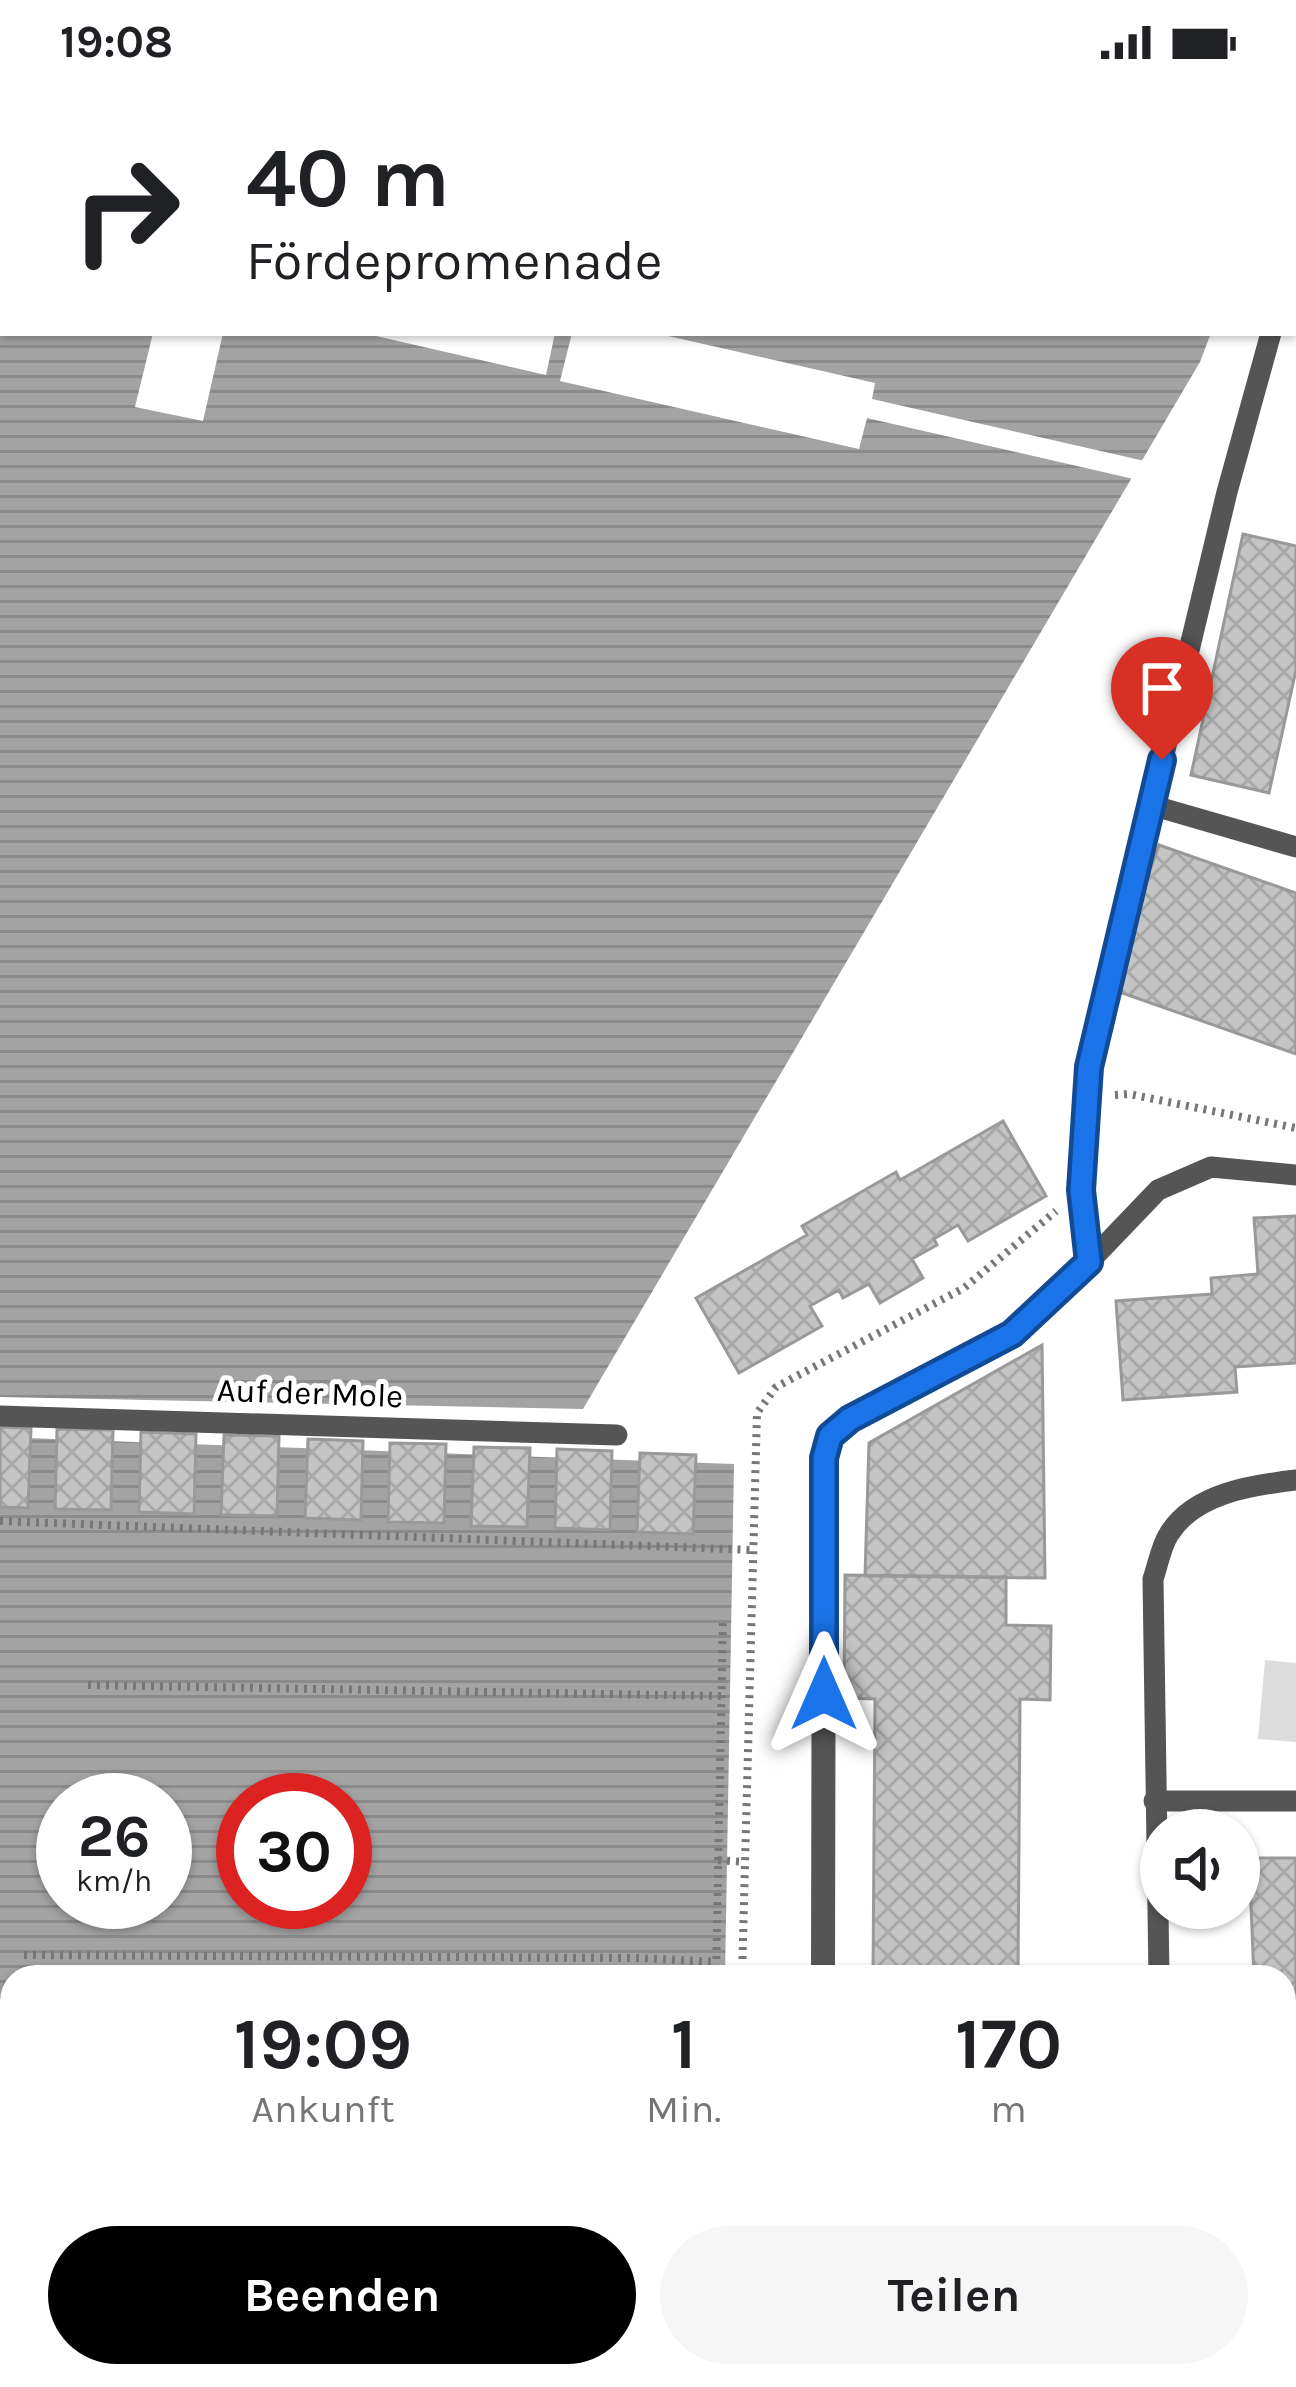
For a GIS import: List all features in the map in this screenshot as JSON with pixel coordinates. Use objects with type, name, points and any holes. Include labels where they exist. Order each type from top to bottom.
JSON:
[{"type":"street","points":[[823,1965],[824,1458],[830,1436],[850,1419],[1012,1334],[1089,1262]]},
{"type":"lane","points":[[1089,1262],[1081,1190],[1089,1067],[1221,514],[1270,336]]},
{"type":"lane","points":[[1151,805],[1296,848]]},
{"type":"lane","points":[[1089,1262],[1158,1190],[1211,1167],[1296,1174]]},
{"type":"lane","name":"Auf der Mole","points":[[0,1416],[617,1435]]},
{"type":"lane","points":[[1159,1965],[1153,1579],[1169,1533],[1197,1505],[1257,1485],[1296,1480]]},
{"type":"lane","points":[[1154,1801],[1296,1801]]},
{"type":"path","points":[[1086,1098],[1129,1094],[1296,1128]]},
{"type":"path","points":[[0,1521],[752,1550]]},
{"type":"path","points":[[24,1955],[716,1962],[723,1619]]},
{"type":"path","points":[[88,1685],[722,1696]]},
{"type":"path","points":[[718,1860],[744,1862]]},
{"type":"shaded area","points":[[0,336],[1210,336],[1200,362],[583,1409],[0,1397]]},
{"type":"shaded area","points":[[0,1437],[734,1464],[725,1965],[0,1965]]},
{"type":"shaded area","points":[[1265,1660],[1296,1663],[1296,1742],[1258,1739]]},
{"type":"pier","points":[[152,336],[222,336],[203,421],[135,407]]},
{"type":"pier","points":[[376,336],[554,336],[546,375]]},
{"type":"pier","points":[[571,336],[668,336],[875,383],[872,399],[1149,462],[1138,480],[867,418],[859,449],[560,381]]},
{"type":"building","points":[[1243,534],[1296,546],[1296,670],[1269,793],[1191,775]]},
{"type":"building","points":[[1159,845],[1296,893],[1296,1054],[1108,988]]},
{"type":"building","points":[[1003,1121],[1046,1196],[968,1241],[958,1225],[934,1239],[937,1245],[912,1259],[923,1278],[880,1303],[869,1284],[843,1298],[839,1290],[810,1306],[822,1326],[739,1373],[696,1298],[807,1235],[802,1226],[896,1172],[900,1180]]},
{"type":"building","points":[[1296,1216],[1296,1363],[1235,1367],[1237,1392],[1123,1400],[1116,1301],[1212,1294],[1211,1278],[1258,1274],[1254,1218]]},
{"type":"building","points":[[1042,1345],[1045,1578],[865,1576],[869,1443]]},
{"type":"building","points":[[0,1427],[31,1428],[28,1508],[0,1507]]},
{"type":"building","points":[[57,1429],[113,1430],[111,1510],[55,1509]]},
{"type":"building","points":[[141,1432],[196,1434],[194,1514],[139,1512]]},
{"type":"building","points":[[224,1435],[279,1436],[277,1516],[221,1515]]},
{"type":"building","points":[[308,1439],[363,1441],[361,1520],[305,1518]]},
{"type":"building","points":[[390,1443],[446,1444],[444,1523],[388,1522]]},
{"type":"building","points":[[474,1447],[530,1448],[527,1527],[471,1526]]},
{"type":"building","points":[[557,1449],[612,1451],[610,1530],[555,1528]]},
{"type":"building","points":[[640,1453],[696,1455],[693,1534],[637,1532]]},
{"type":"building","points":[[845,1575],[1006,1577],[1006,1625],[1051,1626],[1050,1700],[1020,1699],[1018,1965],[873,1965],[875,1699],[844,1698]]},
{"type":"building","points":[[1260,1858],[1296,1858],[1296,1965],[1253,1965],[1252,1929],[1260,1929]]},
{"type":"route","points":[[824,1694],[824,1458],[830,1436],[850,1419],[1012,1334],[1089,1262],[1081,1190],[1089,1067],[1162,760]]}]
